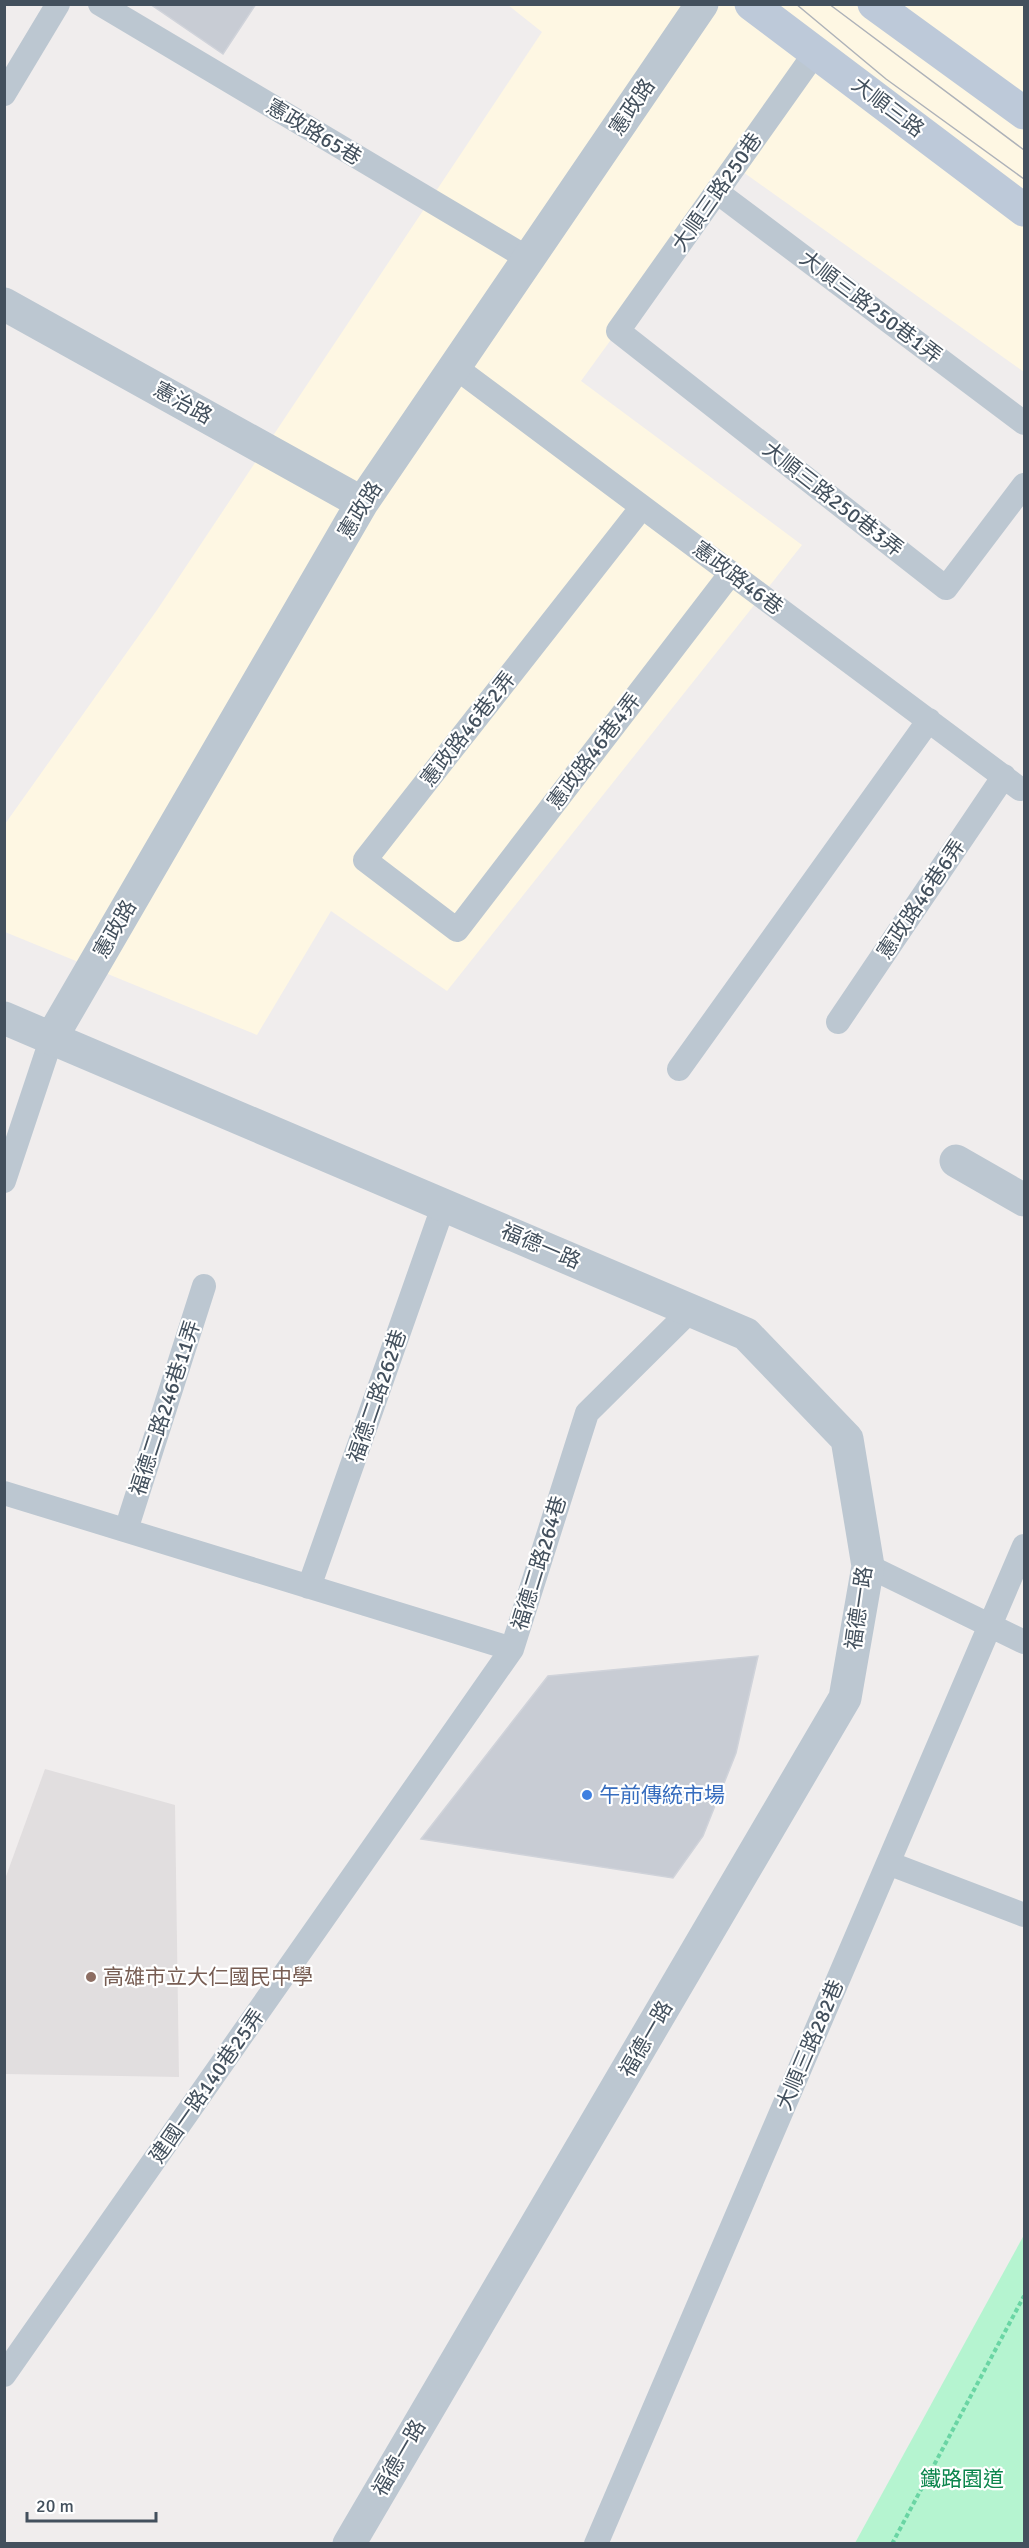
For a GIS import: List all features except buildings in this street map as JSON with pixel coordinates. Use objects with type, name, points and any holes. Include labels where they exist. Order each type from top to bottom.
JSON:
[{"type":"street","name":"憲政路","points":[[52,1037],[362,503],[702,4]]},
{"type":"street","name":"大順三路","points":[[751,4],[1024,210]]},
{"type":"street","points":[[874,4],[1024,113]]},
{"type":"street","name":"憲治路","points":[[4,304],[362,503]]},
{"type":"street","name":"福德一路","points":[[4,1018],[746,1334],[847,1439],[868,1566],[845,1698],[349,2544]]},
{"type":"street","points":[[956,1161],[1024,1200]]},
{"type":"lane","points":[[4,94],[58,4]]},
{"type":"lane","name":"憲政路65巷","points":[[100,4],[529,259]]},
{"type":"lane","name":"大順三路250巷","points":[[618,331],[815,53]]},
{"type":"lane","name":"大順三路250巷1弄","points":[[717,192],[1024,423]]},
{"type":"lane","name":"大順三路250巷3弄","points":[[618,331],[946,588],[1024,486]]},
{"type":"lane","name":"憲政路46巷","points":[[455,368],[1012,782]]},
{"type":"lane","name":"憲政路46巷2弄","points":[[458,930],[365,860],[642,507]]},
{"type":"lane","name":"憲政路46巷4弄","points":[[458,930],[731,573]]},
{"type":"lane","points":[[680,1069],[929,720]]},
{"type":"lane","name":"憲政路46巷6弄","points":[[838,1022],[1012,782]]},
{"type":"lane","points":[[4,1181],[52,1037]]},
{"type":"lane","name":"福德二路262巷","points":[[309,1587],[444,1204]]},
{"type":"lane","name":"福德二路246巷11弄","points":[[126,1530],[204,1286]]},
{"type":"lane","name":"福德二路264巷","points":[[309,1587],[512,1649],[587,1413],[691,1310]]},
{"type":"lane","points":[[4,1493],[309,1587]]},
{"type":"lane","name":"大順三路282巷","points":[[596,2544],[1024,1546]]},
{"type":"lane","points":[[868,1566],[1024,1642]]},
{"type":"lane","name":"建國一路140巷25弄","points":[[4,2375],[512,1649]]},
{"type":"lane","points":[[888,1863],[1024,1915]]},
{"type":"path","points":[[892,2544],[1024,2296]]},
{"type":"shaded area","points":[[508,5],[1024,5],[1024,372],[736,167],[581,381],[802,545],[447,991],[331,911],[257,1035],[5,932],[5,824],[157,610],[542,32]]},
{"type":"shaded area","name":"高雄市立大仁國民中學","points":[[45,1769],[175,1805],[179,2077],[5,2074],[5,1879]]},
{"type":"green space","name":"鐵路園道","points":[[1024,2235],[1024,2543],[855,2543]]},
{"type":"tram line","points":[[796,4],[886,79],[1024,179]]},
{"type":"tram line","points":[[829,4],[1024,150]]},
{"type":"place","name":"午前傳統市場","points":[[587,1795]]},
{"type":"place","name":"高雄市立大仁國民中學","points":[[91,1977]]}]
